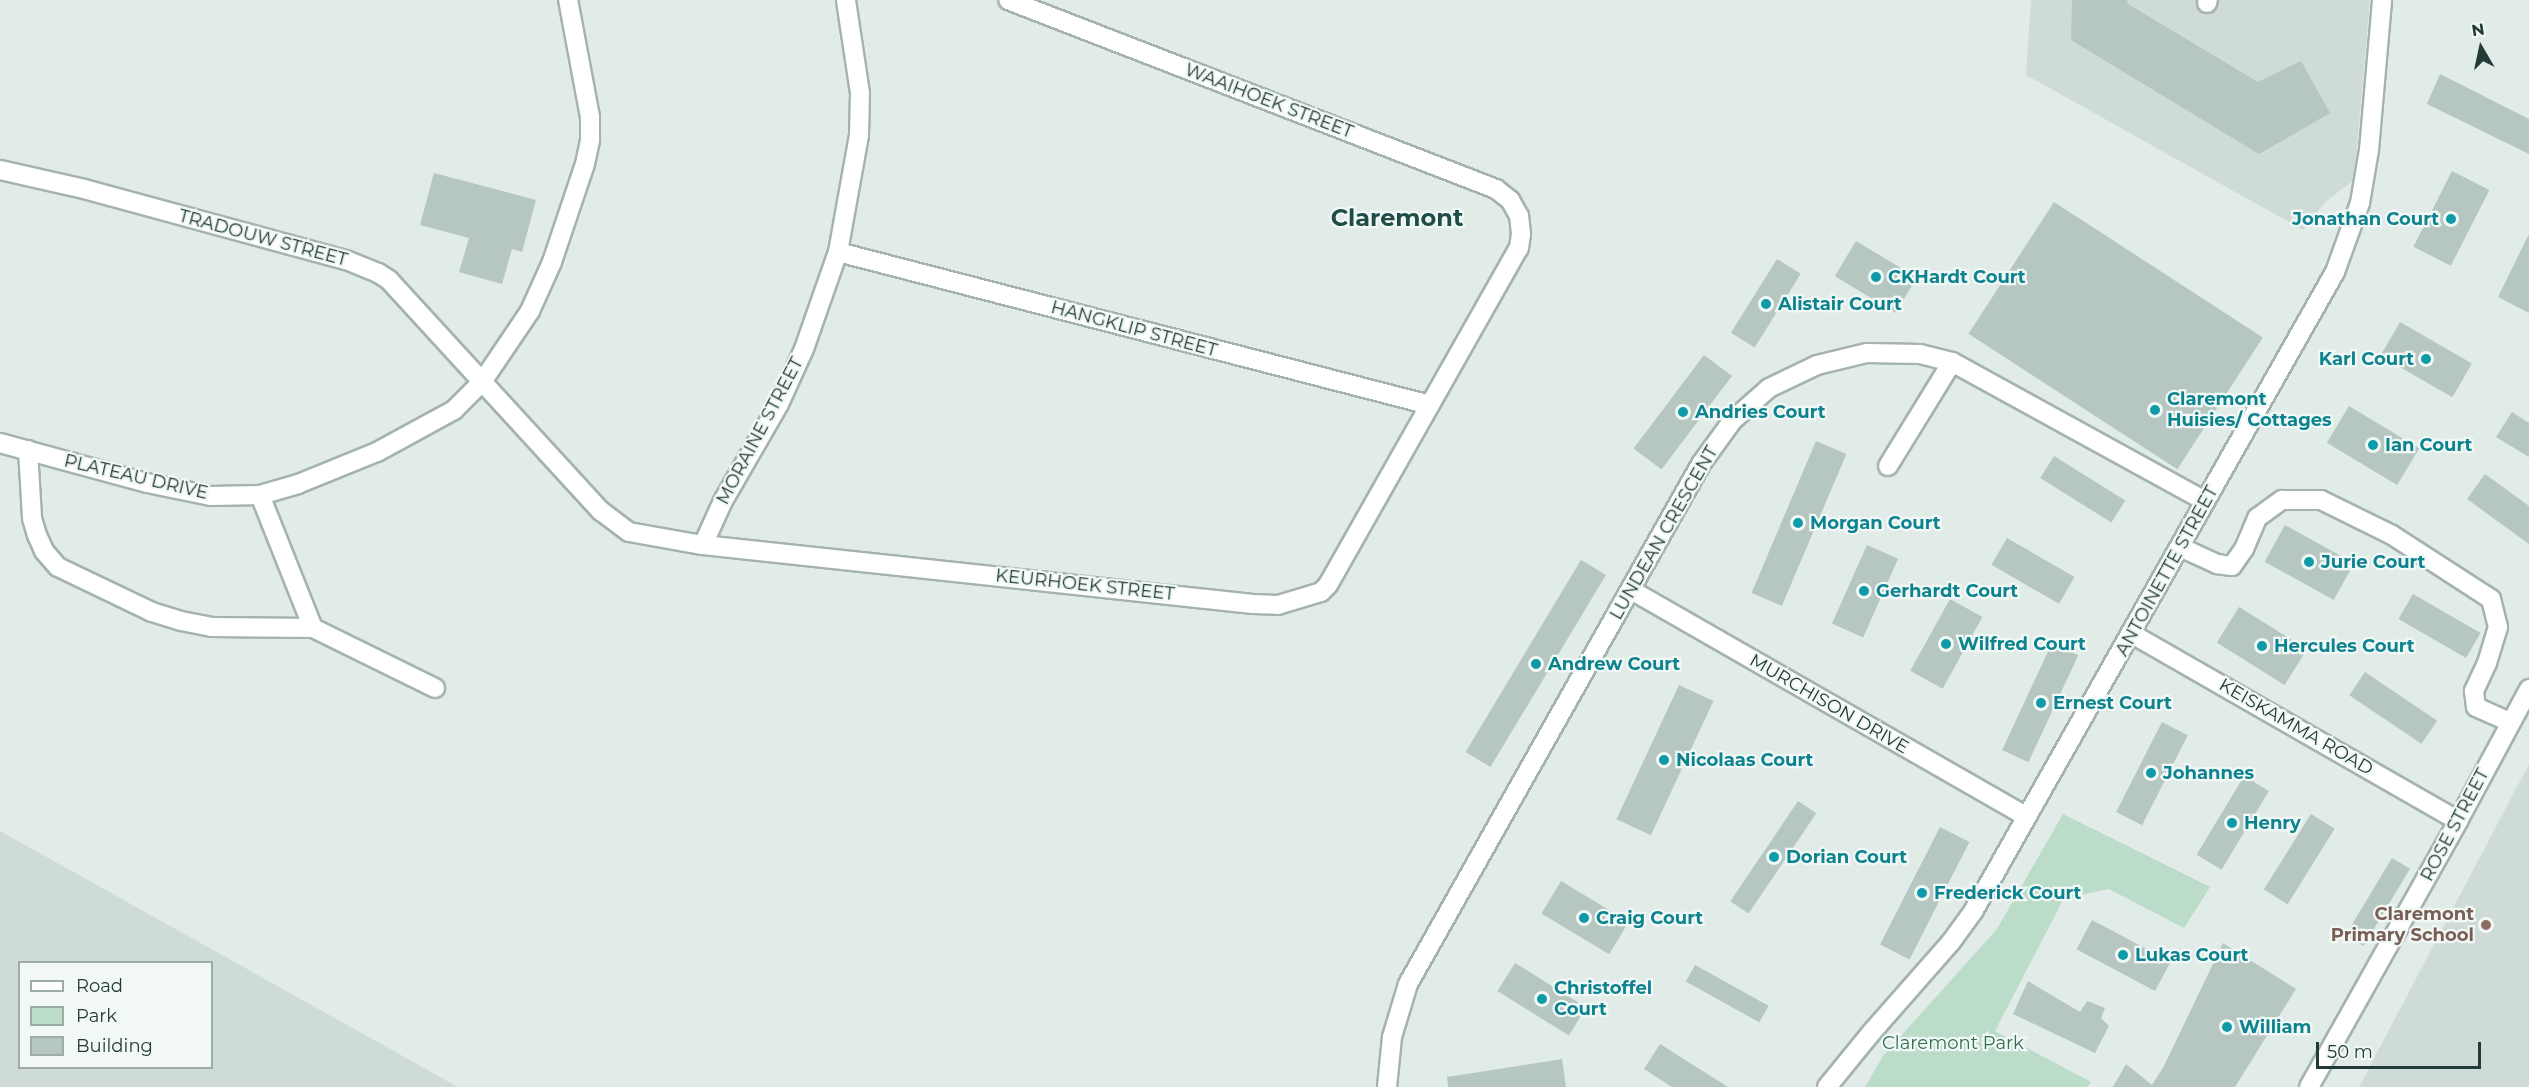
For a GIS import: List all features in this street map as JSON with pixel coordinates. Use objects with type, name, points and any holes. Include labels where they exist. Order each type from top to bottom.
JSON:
[{"type":"street","name":"PLATEAU DRIVE","points":[[0,443],[147,483],[211,496],[260,495],[298,484],[377,452],[454,410],[482,382],[542,288],[570,215],[585,164],[590,140],[590,117],[568,0]]},
{"type":"street","name":"MORAINE STREET","points":[[703,545],[723,501],[778,404],[804,349],[838,252],[859,135],[860,93],[846,0]]},
{"type":"street","name":"WAAIHOEK STREET","points":[[1008,0],[1496,189],[1510,200],[1519,216]]},
{"type":"street","name":"ANTOINETTE STREET","points":[[1827,1087],[1870,1033],[1951,942],[1974,910],[2320,301],[2348,242],[2360,203],[2369,150],[2382,0]]},
{"type":"street","name":"TRADOUW STREET","points":[[0,170],[84,189],[367,267],[389,279],[482,382]]},
{"type":"street","name":"KEURHOEK STREET","points":[[482,382],[601,511],[617,525],[644,536],[703,545],[1278,605],[1311,597],[1328,585],[1519,248],[1521,234],[1519,216]]},
{"type":"street","name":"HANGKLIP STREET","points":[[838,252],[1430,405]]},
{"type":"street","name":"LUNDEAN CRESCENT","points":[[1387,1087],[1392,1037],[1408,984],[1701,464],[1733,420],[1769,388],[1817,365],[1867,353],[1920,354],[1952,362],[2205,501]]},
{"type":"street","points":[[1888,466],[1952,362]]},
{"type":"street","points":[[28,450],[34,527],[44,551],[58,567],[152,612],[181,621],[211,627],[313,628],[435,688]]},
{"type":"street","points":[[260,495],[313,628]]},
{"type":"street","points":[[2180,547],[2217,564],[2232,566],[2244,549],[2257,518],[2282,500],[2321,500],[2392,535],[2491,599],[2498,627],[2487,663],[2474,691],[2476,707],[2509,722]]},
{"type":"street","name":"MURCHISON DRIVE","points":[[1631,590],[2027,817]]},
{"type":"street","name":"KEISKAMMA ROAD","points":[[2132,634],[2458,821]]},
{"type":"street","name":"ROSE STREET","points":[[2309,1087],[2458,821],[2529,688]]},
{"type":"shaded area","points":[[2031,0],[2370,0],[2354,180],[2325,202],[2303,230],[2026,75]]},
{"type":"shaded area","name":"Claremont Primary School","points":[[2529,764],[2529,1087],[2359,1087]]},
{"type":"shaded area","points":[[0,831],[458,1087],[0,1087]]},
{"type":"green space","name":"Claremont Park","points":[[2063,814],[2210,887],[2184,928],[2109,889],[2064,898],[1995,1031],[2091,1082],[2087,1087],[1865,1087],[1883,1056],[1997,929]]},
{"type":"building","points":[[2072,0],[2127,0],[2128,4],[2258,82],[2301,61],[2330,113],[2259,154],[2071,40]]},
{"type":"building","points":[[2440,74],[2529,119],[2529,154],[2427,104]]},
{"type":"building","name":"Jonathan Court","points":[[2452,171],[2489,190],[2451,266],[2413,247]]},
{"type":"building","points":[[434,173],[536,200],[522,252],[512,249],[502,284],[459,272],[469,238],[420,225]]},
{"type":"building","name":"Claremont Huisies/ Cottages","points":[[2054,202],[2263,338],[2177,469],[1968,334]]},
{"type":"building","points":[[2529,234],[2529,313],[2498,297]]},
{"type":"building","name":"CKHardt Court","points":[[1856,241],[1917,278],[1896,313],[1835,276]]},
{"type":"building","name":"Alistair Court","points":[[1777,259],[1801,274],[1755,348],[1731,333]]},
{"type":"building","name":"Karl Court","points":[[2400,322],[2472,364],[2452,397],[2380,356]]},
{"type":"building","name":"Andries Court","points":[[1704,355],[1732,376],[1662,470],[1634,448]]},
{"type":"building","name":"Ian Court","points":[[2349,406],[2419,448],[2397,485],[2327,443]]},
{"type":"building","points":[[2512,412],[2529,423],[2529,457],[2496,437]]},
{"type":"building","name":"Morgan Court","points":[[1816,441],[1846,454],[1782,606],[1752,593]]},
{"type":"building","points":[[2054,456],[2125,501],[2111,523],[2040,478]]},
{"type":"building","points":[[2485,474],[2529,506],[2529,544],[2467,499]]},
{"type":"building","name":"Jurie Court","points":[[2285,525],[2354,563],[2334,600],[2265,562]]},
{"type":"building","points":[[2007,538],[2075,577],[2059,604],[1992,565]]},
{"type":"building","name":"Gerhardt Court","points":[[1867,545],[1898,559],[1863,637],[1832,624]]},
{"type":"building","name":"Andrew Court","points":[[1581,560],[1606,575],[1490,767],[1466,752]]},
{"type":"building","points":[[2413,594],[2481,633],[2466,658],[2398,619]]},
{"type":"building","name":"Wilfred Court","points":[[1950,599],[1982,617],[1943,689],[1910,671]]},
{"type":"building","name":"Hercules Court","points":[[2239,607],[2307,649],[2285,685],[2217,643]]},
{"type":"building","name":"Ernest Court","points":[[2052,643],[2078,655],[2028,762],[2002,750]]},
{"type":"building","points":[[2365,672],[2437,721],[2421,744],[2349,695]]},
{"type":"building","name":"Nicolaas Court","points":[[1679,685],[1713,701],[1651,835],[1616,819]]},
{"type":"building","name":"Johannes","points":[[2162,722],[2188,735],[2142,825],[2116,812]]},
{"type":"building","name":"Henry","points":[[2244,776],[2269,791],[2221,870],[2197,855]]},
{"type":"building","name":"Dorian Court","points":[[1798,801],[1816,813],[1749,914],[1730,901]]},
{"type":"building","points":[[2311,814],[2335,829],[2288,904],[2264,889]]},
{"type":"building","name":"Frederick Court","points":[[1940,827],[1969,842],[1909,960],[1880,945]]},
{"type":"building","points":[[2392,858],[2410,869],[2364,946],[2346,935]]},
{"type":"building","name":"Craig Court","points":[[1561,881],[1629,922],[1609,954],[1541,914]]},
{"type":"building","name":"Lukas Court","points":[[2092,920],[2171,962],[2155,991],[2077,949]]},
{"type":"building","name":"William","points":[[2223,943],[2296,989],[2235,1087],[2113,1087],[2126,1064],[2152,1085],[2164,1066]]},
{"type":"building","name":"Christoffel Court","points":[[1515,963],[1586,1008],[1569,1035],[1498,991]]},
{"type":"building","points":[[1695,965],[1768,1006],[1759,1022],[1686,982]]},
{"type":"building","points":[[2028,981],[2080,1012],[2087,1001],[2105,1008],[2101,1018],[2109,1026],[2095,1053],[2013,1014]]},
{"type":"building","points":[[1660,1044],[1728,1087],[1672,1087],[1644,1069]]},
{"type":"building","points":[[1562,1059],[1566,1087],[1448,1087],[1447,1077]]},
{"type":"place","name":"Jonathan Court","points":[[2451,219]]},
{"type":"place","name":"CKHardt Court","points":[[1876,277]]},
{"type":"place","name":"Alistair Court","points":[[1766,304]]},
{"type":"place","name":"Karl Court","points":[[2426,359]]},
{"type":"place","name":"Claremont Huisies/ Cottages","points":[[2155,410]]},
{"type":"place","name":"Andries Court","points":[[1683,412]]},
{"type":"place","name":"Ian Court","points":[[2373,445]]},
{"type":"place","name":"Morgan Court","points":[[1798,523]]},
{"type":"place","name":"Jurie Court","points":[[2309,562]]},
{"type":"place","name":"Gerhardt Court","points":[[1864,591]]},
{"type":"place","name":"Wilfred Court","points":[[1946,644]]},
{"type":"place","name":"Hercules Court","points":[[2262,646]]},
{"type":"place","name":"Andrew Court","points":[[1536,664]]},
{"type":"place","name":"Ernest Court","points":[[2041,703]]},
{"type":"place","name":"Nicolaas Court","points":[[1664,760]]},
{"type":"place","name":"Johannes","points":[[2151,773]]},
{"type":"place","name":"Henry","points":[[2232,823]]},
{"type":"place","name":"Dorian Court","points":[[1774,857]]},
{"type":"place","name":"Frederick Court","points":[[1922,893]]},
{"type":"place","name":"Craig Court","points":[[1584,918]]},
{"type":"place","name":"Claremont Primary School","points":[[2486,925]]},
{"type":"place","name":"Lukas Court","points":[[2123,955]]},
{"type":"place","name":"Christoffel Court","points":[[1542,999]]},
{"type":"place","name":"William","points":[[2227,1027]]},
{"type":"district","name":"Claremont","points":[[1397,218]]}]
